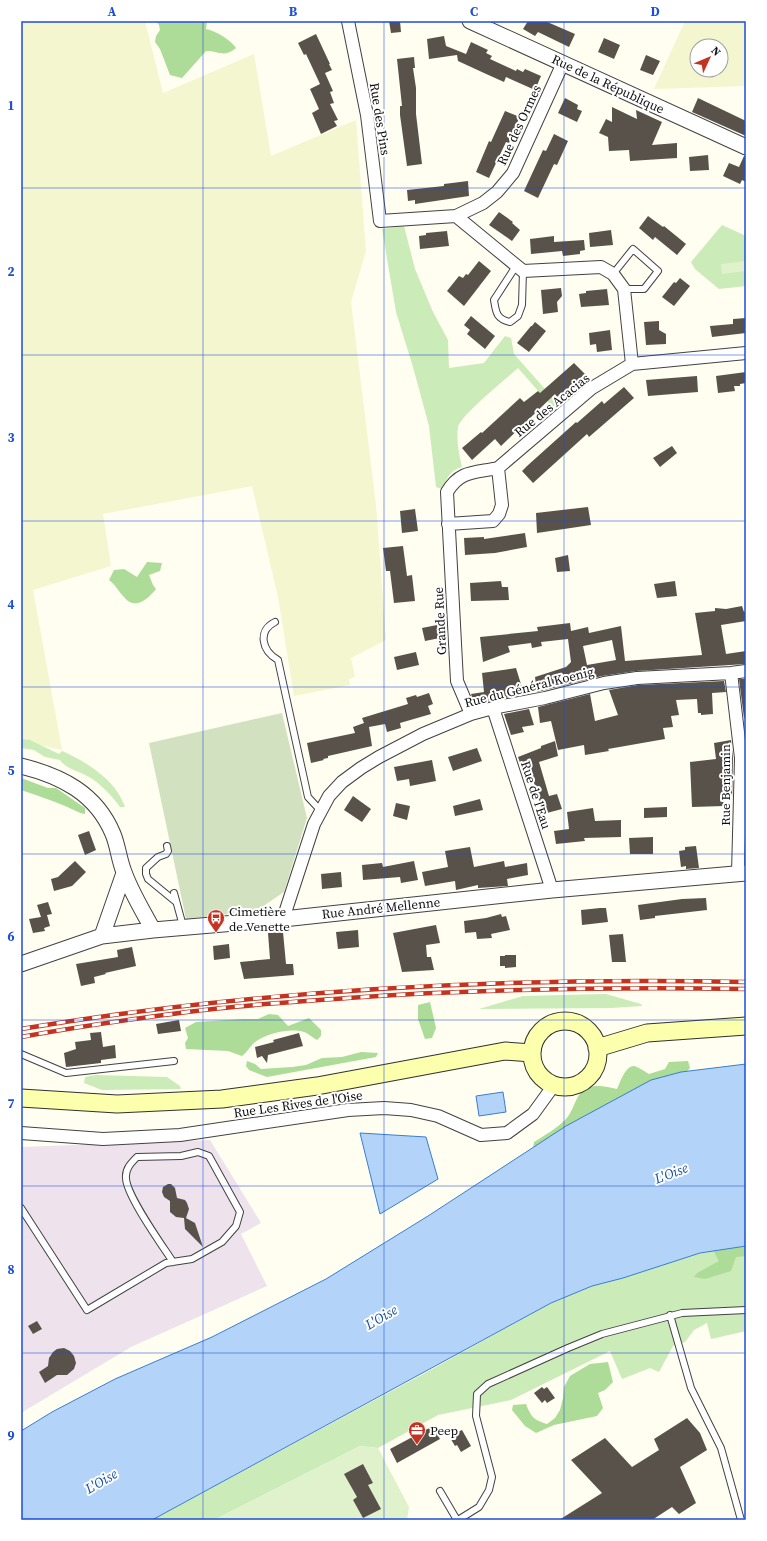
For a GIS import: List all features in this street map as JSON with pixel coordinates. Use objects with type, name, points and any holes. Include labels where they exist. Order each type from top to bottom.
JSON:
[{"type":"main road","points":[[557,1022],[578,1024],[587,1030],[594,1038],[597,1048],[597,1062],[590,1076],[583,1082],[574,1086],[554,1086],[538,1073],[533,1063],[532,1053],[534,1042],[540,1033],[548,1026],[557,1022]]},
{"type":"main road","points":[[597,1048],[647,1033],[746,1026]]},
{"type":"main road","points":[[21,1098],[116,1104],[222,1098],[317,1086],[505,1051],[532,1053]]},
{"type":"street","name":"Rue des Pins","points":[[348,21],[367,116],[380,221]]},
{"type":"street","name":"Rue de la République","points":[[470,21],[746,147]]},
{"type":"street","name":"Rue des Ormes","points":[[380,221],[456,216],[483,202],[497,192],[513,173],[563,63]]},
{"type":"street","points":[[456,216],[519,268],[601,267],[613,274],[624,290],[632,364]]},
{"type":"street","name":"Rue des Acacias","points":[[498,468],[592,388],[632,364],[746,353]]},
{"type":"street","points":[[448,524],[493,521],[499,514],[502,505],[498,468]]},
{"type":"street","name":"Grande Rue","points":[[471,714],[457,681],[447,492],[453,482],[462,475],[498,468]]},
{"type":"street","name":"Rue du Général Koenig","points":[[282,919],[314,824],[329,796],[342,782],[361,768],[423,734],[471,714],[493,708],[545,698],[604,683],[637,678],[746,671]]},
{"type":"street","name":"Rue Benjamin","points":[[731,673],[741,758],[742,873]]},
{"type":"street","name":"Rue de l'Eau","points":[[493,708],[552,890]]},
{"type":"street","points":[[21,766],[54,776],[74,786],[91,800],[103,815],[113,834],[124,873],[153,930]]},
{"type":"street","points":[[102,936],[124,873]]},
{"type":"street","name":"Rue André Mellenne","points":[[21,964],[102,936],[282,919],[552,890],[742,873]]},
{"type":"street","name":"Rue Les Rives de l'Oise","points":[[21,1133],[103,1139],[180,1135],[348,1110],[384,1108],[411,1110],[438,1116],[481,1135],[506,1133],[533,1114],[554,1086]]},
{"type":"lane","points":[[613,274],[634,248],[658,271],[644,289],[624,290]]},
{"type":"lane","points":[[519,268],[522,306],[518,316],[510,322],[503,320],[496,314],[494,300],[519,268]]},
{"type":"lane","points":[[275,622],[268,627],[264,634],[263,641],[270,656],[278,660],[308,797],[321,811]]},
{"type":"lane","points":[[167,846],[168,850],[166,854],[158,857],[146,868],[146,874],[148,879],[176,902]]},
{"type":"lane","points":[[174,893],[183,928]]},
{"type":"lane","points":[[21,1054],[66,1073],[174,1061]]},
{"type":"lane","points":[[21,1208],[87,1310],[166,1263],[173,1262],[192,1259],[222,1242],[236,1226],[240,1212],[209,1156],[198,1152],[181,1156],[137,1157],[129,1165],[126,1178],[130,1194],[173,1262]]},
{"type":"lane","points":[[440,1491],[457,1520],[479,1507],[489,1490],[492,1477],[476,1416],[477,1394],[488,1384],[602,1334],[682,1313],[746,1310]]},
{"type":"lane","points":[[670,1315],[691,1388],[721,1448],[741,1520]]},
{"type":"shaded area","points":[[210,1140],[261,1223],[241,1234],[267,1286],[131,1347],[21,1413],[21,1147]]},
{"type":"green space","points":[[21,21],[145,21],[163,93],[254,54],[271,156],[356,120],[366,251],[351,302],[376,505],[386,640],[351,658],[355,677],[349,679],[350,685],[294,696],[278,597],[252,486],[103,514],[111,566],[33,590],[62,750],[21,741]]},
{"type":"green space","points":[[156,21],[207,21],[206,29],[223,36],[236,48],[228,53],[206,51],[182,78],[170,75],[160,49],[155,42],[156,36],[160,30]]},
{"type":"green space","points":[[685,21],[746,21],[746,86],[654,89]]},
{"type":"green space","points":[[722,225],[746,236],[746,286],[719,289],[695,269],[691,262]]},
{"type":"green space","points":[[404,226],[415,269],[433,312],[448,340],[449,368],[484,363],[505,336],[511,338],[514,354],[560,406],[555,410],[518,368],[475,406],[461,422],[458,427],[457,437],[462,467],[452,472],[447,478],[442,489],[436,487],[429,426],[396,312],[382,229]]},
{"type":"green space","points":[[746,261],[746,271],[722,274],[721,264]]},
{"type":"green space","points":[[147,562],[162,563],[160,571],[149,575],[156,589],[141,602],[133,603],[128,601],[109,580],[114,570],[124,569],[137,577]]},
{"type":"green space","points":[[282,713],[307,818],[284,892],[256,911],[186,919],[149,743]]},
{"type":"green space","points":[[21,739],[30,740],[59,754],[62,751],[91,766],[115,788],[125,807],[120,807],[98,783],[69,768],[60,760],[45,757],[34,750],[21,748]]},
{"type":"green space","points":[[21,778],[48,788],[56,788],[85,808],[85,814],[21,790]]},
{"type":"green space","points":[[606,994],[641,1004],[642,1006],[611,1008],[479,1009],[523,996]]},
{"type":"green space","points":[[430,1002],[436,1028],[432,1038],[425,1039],[418,1019],[418,1005]]},
{"type":"green space","points":[[269,1014],[278,1015],[288,1026],[309,1018],[321,1030],[321,1036],[317,1040],[306,1033],[298,1031],[274,1033],[263,1037],[256,1042],[242,1056],[228,1051],[186,1049],[185,1043],[188,1038],[185,1028],[196,1022],[258,1019]]},
{"type":"green space","points":[[361,1052],[378,1053],[376,1057],[267,1077],[249,1070],[246,1066],[247,1061],[255,1064],[261,1069],[292,1067],[306,1065],[322,1058],[342,1057]]},
{"type":"green space","points":[[688,1061],[690,1068],[684,1075],[532,1153],[534,1142],[565,1120],[579,1095],[587,1088],[596,1086],[617,1089],[625,1072],[634,1066],[649,1074],[665,1069],[669,1062]]},
{"type":"green space","points":[[95,1075],[167,1077],[180,1086],[181,1089],[102,1090],[84,1083],[85,1077]]},
{"type":"green space","points":[[746,1244],[746,1256],[736,1257],[731,1271],[705,1279],[694,1277],[697,1273],[719,1261],[713,1250]]},
{"type":"green space","points":[[746,1246],[746,1331],[711,1339],[707,1323],[694,1330],[685,1342],[673,1346],[659,1372],[650,1368],[622,1379],[610,1351],[511,1400],[438,1415],[378,1448],[360,1446],[214,1520],[152,1520],[425,1373],[551,1303],[592,1286],[701,1253]]},
{"type":"green space","points":[[608,1362],[613,1382],[605,1390],[598,1393],[603,1408],[597,1416],[554,1425],[536,1433],[525,1426],[512,1410],[513,1405],[526,1404],[534,1417],[547,1424],[555,1418],[560,1410],[564,1387],[570,1376],[590,1364]]},
{"type":"green space","points":[[360,1446],[378,1448],[409,1507],[407,1520],[214,1520]]},
{"type":"water","name":"L'Oise","points":[[746,1064],[746,1246],[700,1253],[623,1278],[592,1286],[551,1303],[152,1520],[21,1520],[21,1431],[52,1412],[115,1379],[212,1337],[326,1279],[428,1216],[566,1126],[651,1080],[681,1072]]},
{"type":"water","points":[[503,1092],[506,1112],[479,1116],[476,1096]]},
{"type":"water","points":[[360,1133],[426,1137],[438,1179],[380,1214]]},
{"type":"building","points":[[389,21],[400,21],[401,32],[391,33]]},
{"type":"building","points":[[528,21],[545,21],[575,34],[569,47],[538,32],[535,36],[523,29]]},
{"type":"building","points":[[316,34],[332,70],[325,73],[333,91],[330,92],[334,103],[330,104],[338,120],[334,121],[337,126],[321,134],[312,113],[319,109],[310,89],[320,84],[306,54],[304,55],[298,43]]},
{"type":"building","points":[[444,36],[446,46],[466,54],[471,42],[488,50],[486,53],[492,56],[490,59],[516,71],[517,69],[523,72],[525,69],[541,76],[535,90],[506,77],[504,82],[458,61],[457,55],[429,59],[427,39]]},
{"type":"building","points":[[604,38],[620,45],[614,59],[598,52]]},
{"type":"building","points":[[646,55],[660,61],[653,75],[640,70]]},
{"type":"building","points":[[414,57],[415,68],[413,68],[416,88],[416,114],[422,164],[407,166],[400,115],[400,106],[402,106],[397,59]]},
{"type":"building","points":[[565,98],[578,105],[577,109],[582,111],[577,122],[558,113]]},
{"type":"building","points":[[698,98],[746,121],[746,136],[692,112]]},
{"type":"building","points":[[612,107],[637,119],[636,110],[662,122],[652,145],[677,143],[677,158],[630,161],[629,150],[609,151],[608,137],[599,133],[606,119],[612,122]]},
{"type":"building","points":[[505,111],[520,117],[509,143],[506,142],[489,178],[476,172],[489,141],[491,142]]},
{"type":"building","points":[[554,134],[568,141],[557,165],[554,164],[538,198],[524,191],[543,150],[546,151]]},
{"type":"building","points":[[708,155],[709,170],[690,171],[689,157]]},
{"type":"building","points":[[744,156],[746,156],[746,182],[742,180],[740,184],[723,176],[729,163],[739,167]]},
{"type":"building","points":[[468,181],[469,196],[415,204],[415,200],[408,201],[407,190],[444,186],[444,184]]},
{"type":"building","points":[[499,212],[513,222],[512,223],[520,230],[512,241],[489,225]]},
{"type":"building","points":[[648,216],[663,227],[664,226],[686,244],[677,255],[655,237],[653,240],[639,228]]},
{"type":"building","points":[[611,230],[613,245],[590,247],[589,233]]},
{"type":"building","points":[[447,231],[449,246],[420,249],[419,236],[426,235],[426,233]]},
{"type":"building","points":[[554,236],[554,242],[584,240],[585,250],[580,251],[580,254],[563,256],[562,251],[531,254],[530,239]]},
{"type":"building","points":[[479,261],[491,271],[464,306],[447,291],[459,276],[463,278],[466,274],[468,275]]},
{"type":"building","points":[[680,278],[690,286],[674,306],[662,297],[674,282],[676,283]]},
{"type":"building","points":[[561,288],[562,296],[557,302],[558,312],[543,314],[541,290]]},
{"type":"building","points":[[607,289],[609,305],[581,307],[579,294],[586,293],[586,291]]},
{"type":"building","points":[[471,316],[495,336],[485,349],[467,334],[470,330],[464,325]]},
{"type":"building","points":[[746,318],[746,333],[712,337],[710,326],[733,324],[733,319]]},
{"type":"building","points":[[659,321],[659,330],[666,334],[666,344],[646,345],[644,322]]},
{"type":"building","points":[[535,322],[546,331],[529,352],[517,343]]},
{"type":"building","points":[[610,330],[612,350],[597,352],[596,344],[590,345],[589,333]]},
{"type":"building","points":[[574,363],[585,374],[562,394],[561,393],[557,397],[555,394],[501,446],[495,439],[472,460],[462,448],[481,432],[482,433],[520,398],[524,402],[538,391],[540,393]]},
{"type":"building","points":[[746,372],[746,383],[740,384],[740,386],[734,386],[735,391],[718,393],[716,376]]},
{"type":"building","points":[[697,376],[698,392],[648,396],[646,380]]},
{"type":"building","points":[[624,387],[634,398],[589,437],[587,434],[533,483],[522,471],[576,422],[577,423],[602,401],[604,404]]},
{"type":"building","points":[[672,446],[677,453],[660,467],[653,458]]},
{"type":"building","points":[[588,507],[591,525],[537,533],[536,513]]},
{"type":"building","points":[[415,509],[418,531],[402,533],[400,511]]},
{"type":"building","points":[[525,533],[527,547],[495,553],[465,555],[464,538],[484,537],[484,539]]},
{"type":"building","points":[[403,546],[407,576],[412,575],[415,601],[394,603],[390,571],[386,571],[383,548]]},
{"type":"building","points":[[568,555],[570,571],[557,572],[555,558]]},
{"type":"building","points":[[501,581],[502,587],[508,587],[509,600],[471,601],[470,583]]},
{"type":"building","points":[[675,581],[677,596],[657,598],[654,584]]},
{"type":"building","points":[[742,606],[744,612],[746,611],[746,621],[721,625],[726,654],[746,651],[746,664],[636,671],[602,676],[537,692],[535,677],[566,667],[571,662],[568,639],[541,642],[542,646],[532,648],[531,643],[508,646],[510,652],[483,662],[480,637],[538,631],[537,627],[570,623],[571,631],[588,627],[589,633],[621,626],[625,661],[702,655],[695,613],[715,611],[715,608],[726,609]],"holes":[[[612,640],[616,660],[587,665],[583,646]]]},
{"type":"building","points":[[437,625],[440,638],[425,641],[422,628]]},
{"type":"building","points":[[416,652],[419,665],[397,670],[394,657]]},
{"type":"building","points":[[516,668],[524,694],[483,703],[472,697],[471,694],[484,692],[482,673]]},
{"type":"building","points":[[739,679],[746,679],[746,717],[744,718]]},
{"type":"building","points":[[724,681],[726,692],[712,693],[713,714],[701,715],[701,713],[698,713],[697,699],[676,700],[679,715],[671,716],[673,727],[663,728],[665,739],[608,749],[609,751],[585,755],[584,745],[558,750],[551,721],[540,723],[538,707],[590,694],[595,721],[618,715],[609,690],[638,685]]},
{"type":"building","points":[[429,693],[433,704],[428,706],[431,714],[400,723],[401,728],[387,732],[385,724],[369,727],[372,746],[328,756],[328,758],[323,759],[324,760],[311,763],[307,743],[355,733],[353,727],[364,723],[362,718],[408,704],[406,698],[416,695],[417,697]]},
{"type":"building","points":[[529,709],[534,725],[522,727],[524,732],[511,735],[504,714]]},
{"type":"building","points":[[731,740],[733,758],[732,800],[723,800],[724,806],[692,807],[690,762],[716,759],[714,743]]},
{"type":"building","points":[[555,741],[558,756],[539,762],[549,796],[557,794],[562,809],[543,814],[530,769],[523,771],[518,757]]},
{"type":"building","points":[[477,748],[482,761],[453,771],[448,757]]},
{"type":"building","points":[[432,760],[436,781],[410,786],[409,779],[397,781],[394,767]]},
{"type":"building","points":[[353,796],[371,809],[362,822],[344,810]]},
{"type":"building","points":[[480,799],[483,810],[455,816],[453,806]]},
{"type":"building","points":[[396,803],[410,806],[407,820],[393,816]]},
{"type":"building","points":[[667,807],[667,817],[644,818],[644,808]]},
{"type":"building","points":[[593,808],[595,821],[621,820],[621,837],[584,838],[585,841],[556,844],[554,831],[569,829],[567,812]]},
{"type":"building","points":[[89,831],[96,850],[85,855],[78,835]]},
{"type":"building","points":[[653,837],[653,854],[630,854],[629,838]]},
{"type":"building","points":[[696,846],[699,868],[686,869],[686,866],[681,867],[679,851],[685,850],[685,847]]},
{"type":"building","points":[[470,847],[474,867],[504,861],[505,867],[527,863],[528,875],[507,879],[508,886],[478,888],[478,885],[456,890],[455,881],[425,886],[422,872],[448,867],[445,851]]},
{"type":"building","points":[[75,861],[86,872],[72,886],[54,891],[51,879],[58,877]]},
{"type":"building","points":[[414,861],[418,880],[401,883],[400,877],[363,880],[362,865],[382,863],[383,867]]},
{"type":"building","points":[[341,872],[342,887],[322,889],[321,874]]},
{"type":"building","points":[[706,898],[707,910],[655,916],[655,918],[640,920],[638,905],[682,899]]},
{"type":"building","points":[[48,902],[52,914],[47,915],[50,926],[44,928],[45,931],[33,933],[29,919],[41,917],[37,905]]},
{"type":"building","points":[[606,908],[608,922],[582,925],[581,910]]},
{"type":"building","points":[[501,914],[502,917],[506,916],[510,930],[491,934],[492,938],[477,939],[476,932],[465,933],[464,921]]},
{"type":"building","points":[[436,925],[440,943],[426,945],[427,957],[431,957],[434,970],[402,972],[393,933]]},
{"type":"building","points":[[358,930],[359,947],[338,949],[336,932]]},
{"type":"building","points":[[283,932],[286,964],[293,964],[294,975],[244,979],[240,962],[270,959],[268,933]]},
{"type":"building","points":[[623,934],[626,962],[612,962],[609,935]]},
{"type":"building","points":[[229,944],[230,958],[214,960],[213,946]]},
{"type":"building","points":[[132,947],[136,966],[94,977],[95,983],[81,986],[76,964],[118,957],[117,950]]},
{"type":"building","points":[[516,955],[516,967],[505,968],[505,966],[500,966],[500,956]]},
{"type":"building","points":[[179,1020],[181,1031],[158,1034],[156,1024]]},
{"type":"building","points":[[101,1032],[103,1047],[115,1045],[116,1058],[101,1060],[101,1063],[66,1067],[64,1053],[76,1049],[75,1042],[91,1040],[90,1033]]},
{"type":"building","points":[[299,1033],[303,1046],[268,1055],[267,1063],[262,1056],[257,1058],[255,1047],[274,1042],[273,1040]]},
{"type":"building","points":[[171,1184],[175,1188],[177,1198],[185,1200],[187,1203],[189,1209],[186,1218],[195,1223],[203,1247],[185,1229],[184,1218],[176,1217],[170,1212],[170,1201],[164,1197],[162,1192],[163,1187]]},
{"type":"building","points":[[37,1321],[42,1329],[33,1334],[28,1326]]},
{"type":"building","points":[[64,1348],[70,1351],[74,1356],[76,1363],[74,1369],[67,1375],[57,1375],[45,1383],[39,1372],[48,1366],[49,1358],[53,1352],[57,1349]]},
{"type":"building","points":[[542,1387],[544,1389],[547,1387],[555,1398],[547,1403],[545,1400],[542,1403],[534,1393]]},
{"type":"building","points":[[687,1418],[700,1433],[707,1450],[680,1467],[696,1503],[679,1514],[672,1507],[652,1520],[559,1520],[602,1493],[571,1460],[605,1438],[632,1467],[659,1450],[654,1439]]},
{"type":"building","points":[[433,1426],[440,1439],[397,1463],[390,1449]]},
{"type":"building","points":[[462,1430],[471,1446],[461,1452],[449,1436]]},
{"type":"building","points":[[363,1464],[373,1483],[368,1485],[381,1509],[363,1518],[353,1500],[357,1497],[344,1474]]},
{"type":"railway","points":[[21,1029],[111,1015],[201,1004],[292,995],[382,989],[473,984],[564,982],[746,982]]},
{"type":"railway","points":[[21,1037],[146,1017],[267,1004],[348,998],[547,989],[746,989]]},
{"type":"place","name":"Cimetière de Venette","points":[[216,933]]},
{"type":"place","name":"Peep","points":[[417,1445]]}]
